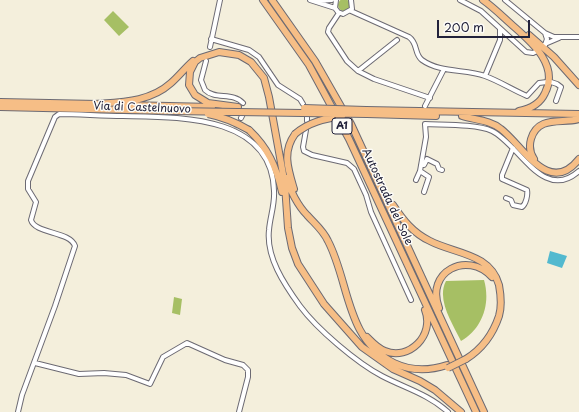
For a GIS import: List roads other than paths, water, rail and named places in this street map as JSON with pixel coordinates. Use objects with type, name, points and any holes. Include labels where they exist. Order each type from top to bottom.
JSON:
[{"type":"highway","name":"Autostrada del Sole","points":[[263,0],[308,65],[330,102],[362,165],[476,412]]},
{"type":"highway","name":"Autostrada del Sole","points":[[272,0],[315,61],[337,96],[384,194],[484,412]]},
{"type":"highway","points":[[483,0],[557,64],[579,88]]},
{"type":"highway","points":[[490,0],[579,78]]},
{"type":"highway","points":[[494,113],[527,109],[538,103],[546,92],[549,81],[546,66],[540,52],[530,41]]},
{"type":"highway","points":[[96,104],[144,98],[169,85],[194,59],[207,53],[218,50],[232,51],[252,60],[264,74],[269,86],[285,174],[298,202],[306,214],[319,226],[328,240],[353,316],[362,335],[368,344],[391,362],[418,369],[448,367]]},
{"type":"highway","points":[[461,412],[435,390],[385,363],[362,347],[344,328],[310,284],[298,264],[292,248],[285,185],[269,97],[264,78],[260,70],[251,62],[238,55],[225,52],[211,53],[200,58],[192,67],[189,78],[194,95],[208,103],[240,105],[367,112],[462,116],[579,118]]},
{"type":"highway","points":[[554,57],[579,85]]},
{"type":"highway","points":[[0,102],[240,105]]},
{"type":"highway","points":[[0,107],[172,111],[579,114]]},
{"type":"highway","points":[[172,111],[221,116],[249,130],[262,143],[270,154],[276,168],[287,211]]},
{"type":"highway","points":[[298,202],[287,159],[288,146],[295,134],[305,126],[323,119],[367,112]]},
{"type":"highway","points":[[462,116],[496,125],[512,139],[538,167],[544,170],[560,172],[568,169],[579,159]]},
{"type":"highway","points":[[579,118],[543,123],[532,135],[530,142],[533,158],[544,167],[553,170],[560,170],[566,167],[579,154]]},
{"type":"highway","points":[[384,194],[405,223],[418,234],[430,241],[478,259],[487,266],[497,281],[501,300],[497,321],[482,346],[466,358],[448,367],[432,372],[418,372],[385,363]]},
{"type":"highway","points":[[447,331],[448,327],[437,298],[440,281],[446,272],[456,266],[468,264],[481,268],[493,278],[496,286],[498,304],[494,319],[485,337],[466,358]]},
{"type":"highway","points":[[353,316],[367,337],[376,346],[392,353],[405,352],[420,342],[426,332],[426,314],[420,298],[421,294]]},
{"type":"street","points":[[210,47],[220,0]]},
{"type":"street","points":[[311,0],[332,0]]},
{"type":"street","points":[[311,0],[335,8],[339,13],[346,14],[351,11],[359,13],[413,40],[422,60],[444,69],[485,76],[527,96],[539,83],[549,82],[558,84],[561,87],[556,101]]},
{"type":"street","points":[[335,8],[336,0]]},
{"type":"street","points":[[460,0],[481,11],[527,52],[537,51]]},
{"type":"street","points":[[507,2],[514,0]]},
{"type":"street","points":[[351,11],[353,1]]},
{"type":"street","points":[[507,2],[545,33],[553,37],[579,37]]},
{"type":"street","points":[[339,13],[329,28],[330,36],[347,61],[358,71],[374,79],[430,98]]},
{"type":"street","points":[[485,76],[500,40],[500,29]]},
{"type":"street","points":[[545,33],[547,39],[545,45],[562,38]]},
{"type":"street","points":[[500,40],[510,37]]},
{"type":"street","points":[[211,39],[249,50],[259,58],[278,85],[300,99],[303,104]]},
{"type":"street","points":[[358,71],[397,40]]},
{"type":"street","points":[[206,61],[201,80],[205,90],[214,95],[235,98],[240,105]]},
{"type":"street","points":[[425,106],[444,69]]},
{"type":"street","name":"Via di Castelnuovo","points":[[18,412],[22,395],[35,363],[75,246],[71,240],[35,226],[31,220],[36,202],[28,189],[28,181],[57,114],[184,118],[207,120],[234,129],[260,152],[273,176],[274,198],[268,246],[278,271],[301,306],[317,324],[365,365],[383,376],[421,393],[448,412]]},
{"type":"street","points":[[416,180],[420,171],[426,137],[425,124],[487,129],[498,135],[513,148],[534,171],[541,176],[562,179],[576,174],[579,171]]},
{"type":"street","points":[[306,130],[303,147],[304,151],[312,155],[347,163],[354,169],[366,195],[371,212],[411,300]]},
{"type":"street","points":[[506,198],[511,200],[513,205],[522,207],[528,192],[525,189],[502,179],[502,175],[513,148]]},
{"type":"street","points":[[421,165],[424,165],[427,160],[439,164],[439,169],[442,170]]},
{"type":"street","points":[[420,171],[429,177],[424,192]]},
{"type":"street","points":[[35,363],[79,374],[104,372],[126,375],[150,384],[163,357],[183,344],[190,343],[225,360],[243,365],[248,370],[248,377],[239,412]]},
{"type":"water","points":[[550,251],[567,256],[562,268],[547,263]]},
{"type":"tunnel","points":[[235,128],[241,118]]}]
